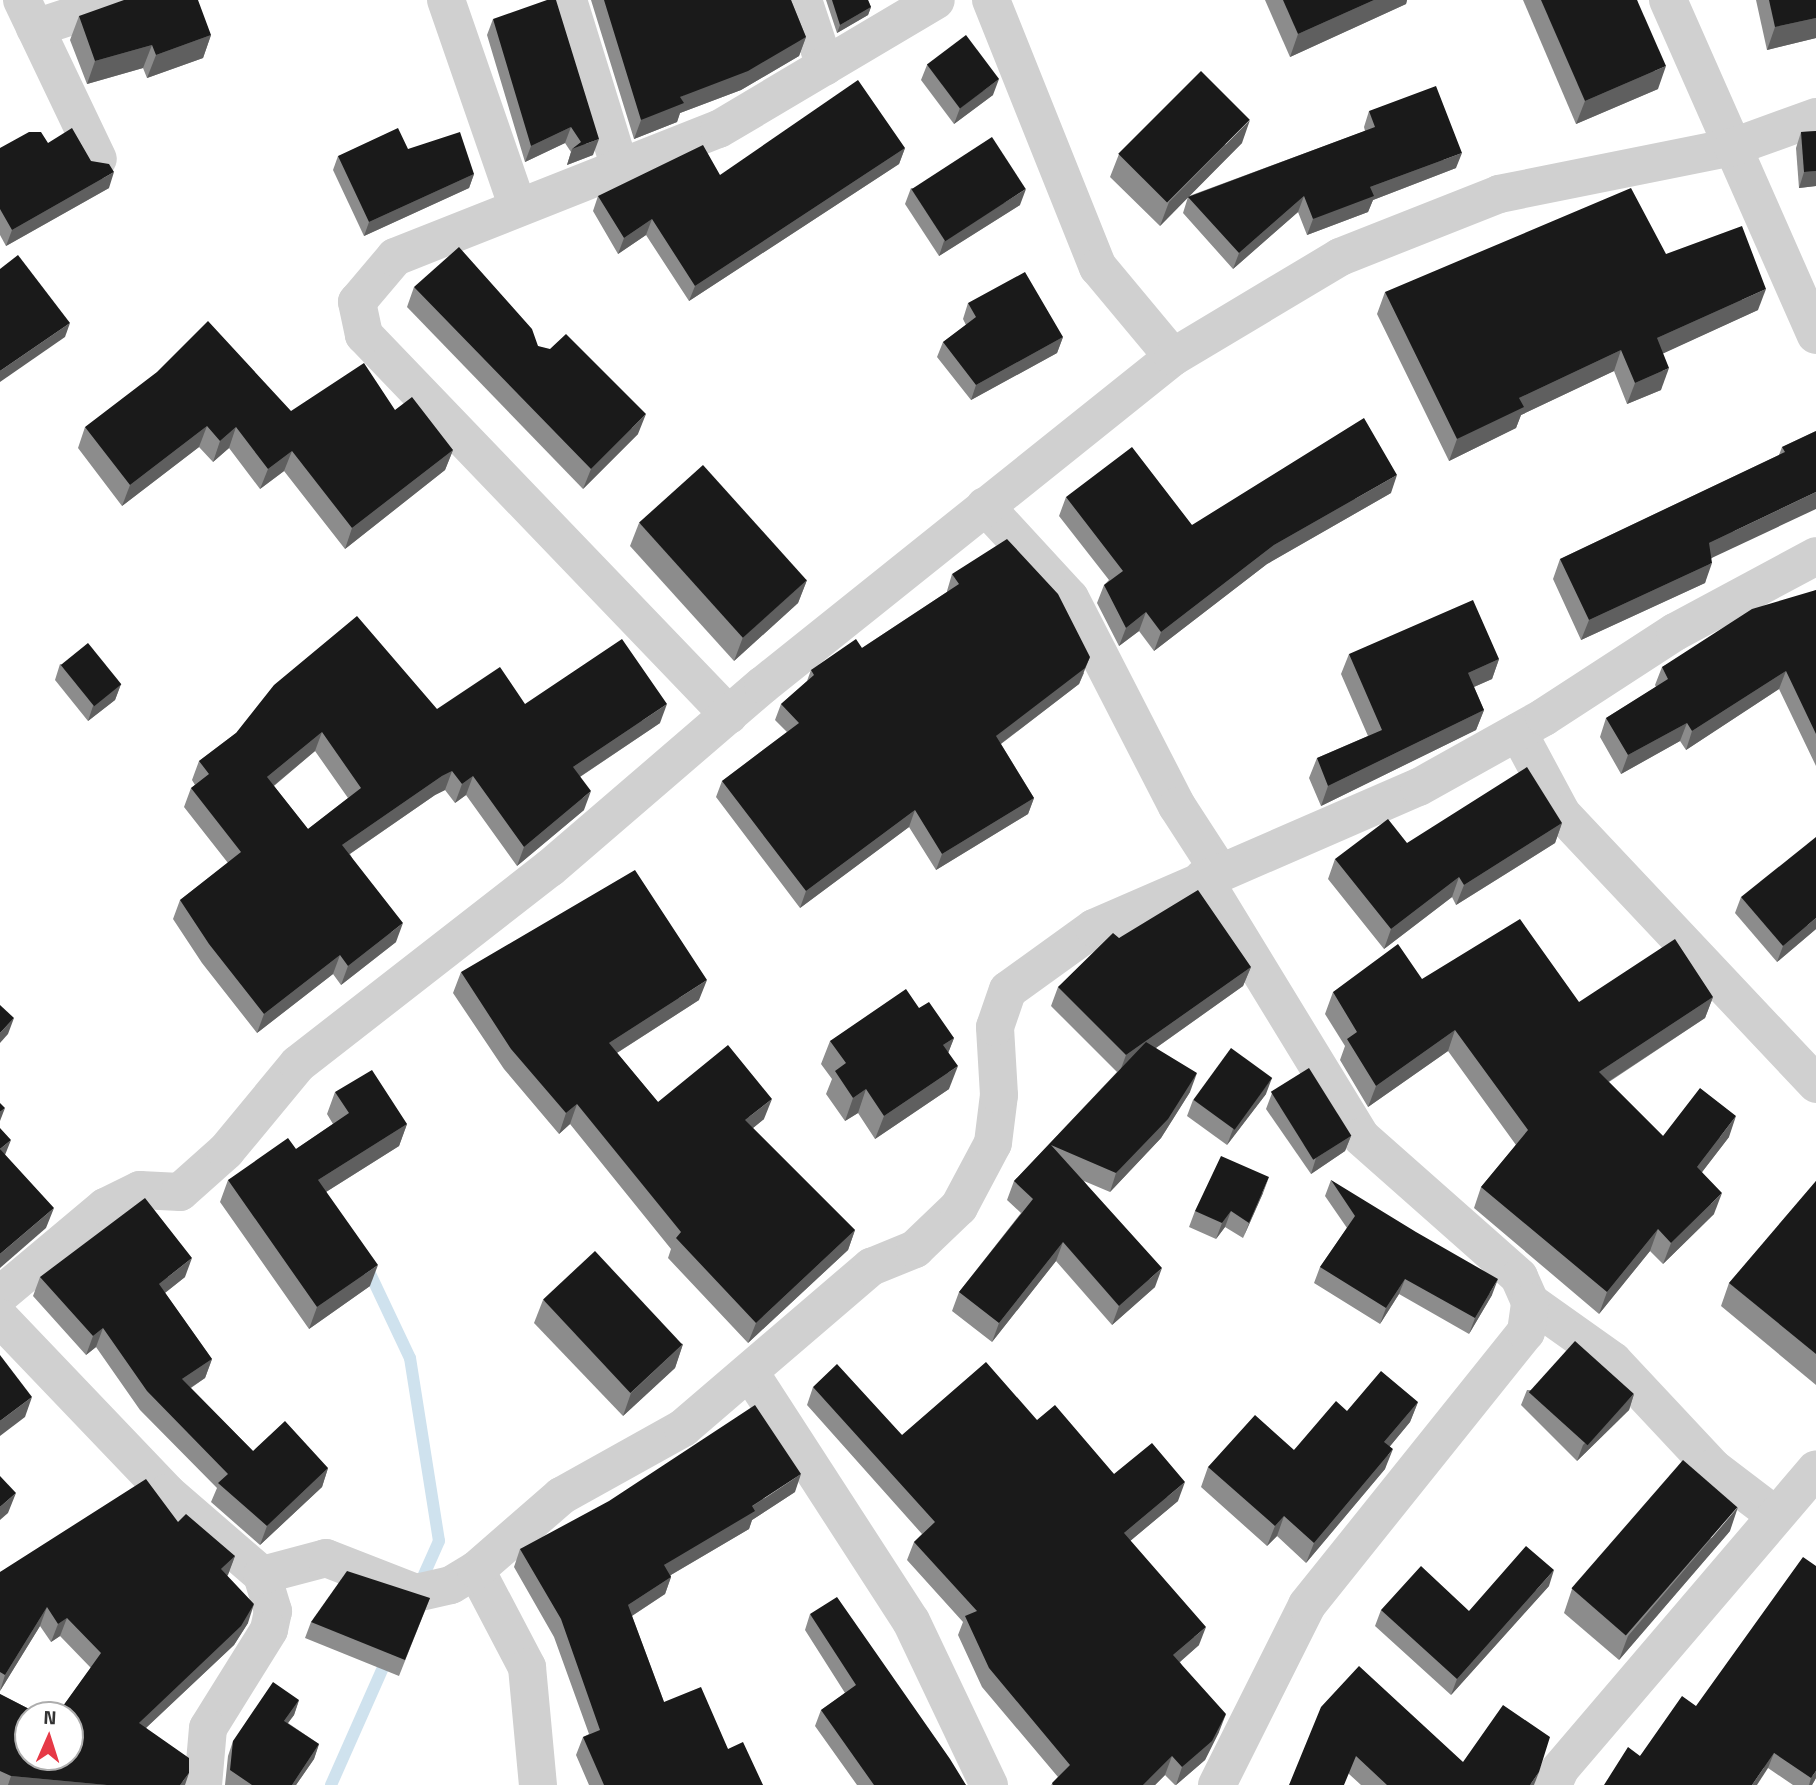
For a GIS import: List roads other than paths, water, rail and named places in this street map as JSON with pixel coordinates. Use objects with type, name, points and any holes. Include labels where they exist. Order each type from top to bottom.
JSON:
[{"type":"street","points":[[97,159],[28,14],[121,0]]},
{"type":"street","points":[[446,0],[518,208]]},
{"type":"street","points":[[568,0],[620,168]]},
{"type":"street","points":[[803,0],[825,66]]},
{"type":"street","points":[[729,715],[364,335],[357,302],[395,257],[719,129],[936,0]]},
{"type":"street","points":[[991,0],[1098,267],[1173,357]]},
{"type":"street","points":[[1668,0],[1816,335]]},
{"type":"street","points":[[0,1296],[105,1207],[140,1190],[180,1192],[226,1151],[298,1064],[550,869],[729,715],[1173,357],[1340,257],[1499,194],[1733,147],[1816,117]]},
{"type":"street","points":[[985,506],[1070,598],[1211,874],[1362,1137],[1519,1277],[1530,1302],[1613,1361],[1713,1468],[1775,1516]]},
{"type":"street","points":[[262,1575],[326,1558],[416,1592],[451,1585],[476,1570],[561,1496],[683,1427],[751,1374],[871,1267],[915,1249],[959,1207],[993,1143],[999,1095],[995,1027],[1008,990],[1094,928],[1211,874],[1419,787],[1518,732],[1675,632],[1816,556]]},
{"type":"street","points":[[1518,732],[1562,814],[1816,1084]]},
{"type":"street","points":[[1217,1785],[1307,1605],[1526,1332],[1530,1302]]},
{"type":"street","points":[[0,1318],[167,1493],[262,1575],[273,1611],[269,1630],[208,1728],[203,1785]]},
{"type":"street","points":[[751,1374],[911,1621],[989,1785]]},
{"type":"street","points":[[1553,1785],[1560,1769],[1816,1469]]},
{"type":"street","points":[[476,1570],[527,1667],[538,1785]]},
{"type":"waterway","points":[[365,1263],[410,1358],[439,1541],[419,1586]]},
{"type":"waterway","points":[[331,1785],[389,1654]]}]
